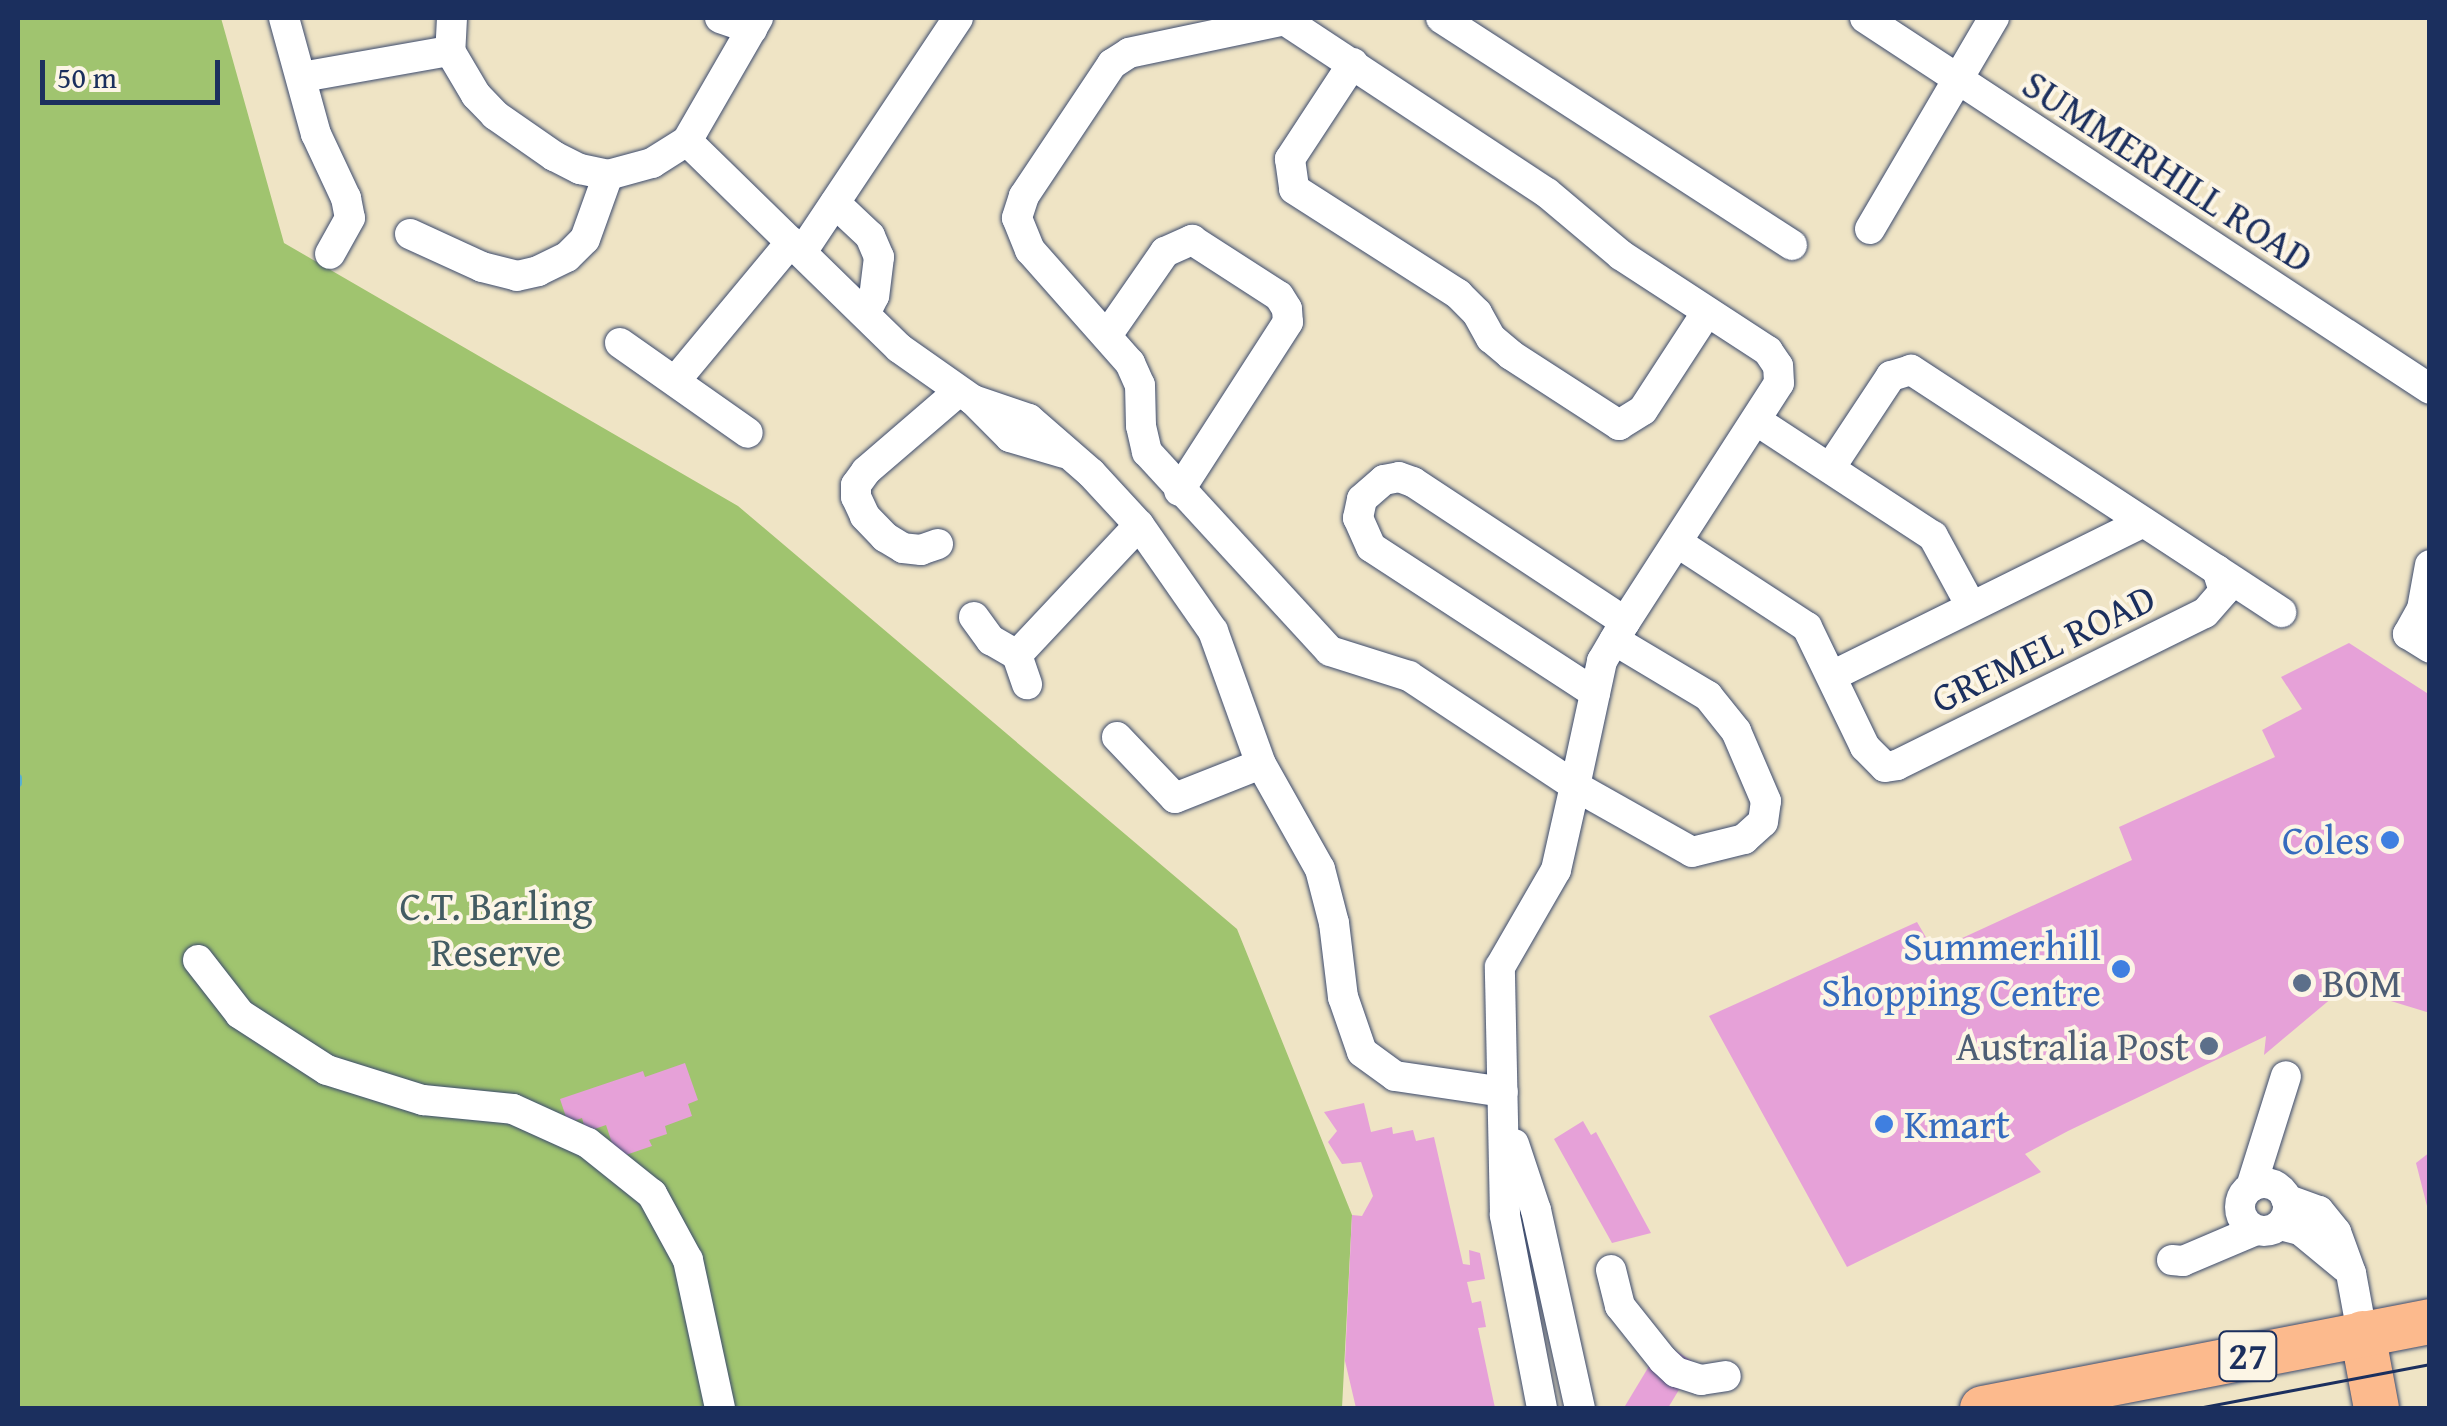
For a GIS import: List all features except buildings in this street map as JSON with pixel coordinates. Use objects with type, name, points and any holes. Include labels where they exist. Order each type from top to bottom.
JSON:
[{"type":"highway","name":"27","points":[[1982,1408],[2430,1320]]},
{"type":"highway","points":[[2362,1333],[2376,1408]]},
{"type":"street","points":[[284,18],[316,134],[346,198],[350,218],[330,254]]},
{"type":"street","points":[[452,18],[450,52],[494,116],[554,156],[580,169],[608,175],[652,163],[687,140],[755,23],[720,18]]},
{"type":"street","points":[[676,380],[835,203],[958,18]]},
{"type":"street","points":[[1441,18],[1792,244]]},
{"type":"street","name":"SUMMERHILL ROAD","points":[[1864,18],[2430,389]]},
{"type":"street","points":[[1870,229],[1994,18]]},
{"type":"street","points":[[1542,1408],[1505,1215],[1500,967],[1543,900],[1556,870],[1574,786],[1595,693],[1602,661],[1619,631],[1780,384],[1778,366],[1768,352],[1621,256],[1546,193],[1286,20],[1129,53],[1112,64],[1024,196],[1017,218],[1030,250],[1108,334],[1140,384],[1141,426],[1147,452],[1180,491],[1330,651],[1409,676],[1574,786],[1692,852],[1744,839],[1763,822],[1766,801],[1755,767],[1736,731],[1708,696],[1619,631],[1413,482],[1384,480],[1362,500],[1358,518],[1370,546],[1595,693]]},
{"type":"street","points":[[302,77],[450,52]]},
{"type":"street","points":[[1353,62],[1290,159],[1294,189],[1458,294],[1477,314],[1491,338],[1511,355],[1620,425],[1643,410],[1707,312]]},
{"type":"street","points":[[687,140],[898,348],[966,396],[1010,437],[1068,454],[1138,525],[1213,631],[1260,764],[1320,869],[1334,923],[1343,997],[1362,1052],[1395,1076],[1504,1105]]},
{"type":"street","points":[[410,234],[482,267],[517,276],[538,271],[568,257],[585,239],[608,175]]},
{"type":"street","points":[[835,203],[870,236],[879,257],[874,296],[864,314]]},
{"type":"street","points":[[1108,334],[1166,252],[1192,240],[1280,296],[1288,322],[1180,491]]},
{"type":"street","points":[[620,342],[647,365],[676,380],[748,433]]},
{"type":"street","name":"GREMEL ROAD","points":[[1678,543],[1791,612],[1807,627],[1874,760],[1885,767],[1897,765],[2205,613],[2224,591],[2217,570],[1929,377],[1911,370],[1891,376],[1830,468]]},
{"type":"street","points":[[938,544],[921,550],[903,548],[886,537],[865,516],[856,497],[856,485],[866,471],[966,396]]},
{"type":"street","name":"GREMEL ROAD","points":[[1757,421],[1932,536],[1971,606]]},
{"type":"street","name":"GREMEL ROAD","points":[[1832,676],[2143,522]]},
{"type":"street","points":[[1017,655],[1138,525]]},
{"type":"street","points":[[2217,570],[2281,612]]},
{"type":"street","points":[[2427,577],[2422,609],[2408,634],[2430,648]]},
{"type":"street","points":[[974,617],[991,640],[1017,655],[1027,684]]},
{"type":"street","points":[[1117,737],[1174,798],[1260,764]]},
{"type":"street","points":[[198,960],[240,1014],[328,1070],[424,1100],[513,1109],[588,1143],[652,1194],[688,1260],[720,1408]]},
{"type":"street","points":[[2286,1076],[2276,1114],[2265,1206],[2351,1272],[2362,1333]]},
{"type":"street","points":[[1504,1105],[1536,1210],[1580,1408]]},
{"type":"street","points":[[1611,1270],[1620,1306],[1676,1372],[1700,1380],[1726,1376]]},
{"type":"green space","name":"C.T. Barling Reserve","points":[[18,18],[221,18],[284,243],[738,506],[1237,929],[1352,1215],[1342,1408],[18,1408]]},
{"type":"waterway","points":[[18,778],[18,783]]},
{"type":"tram line","points":[[2198,1408],[2430,1364]]},
{"type":"place","name":"Coles","points":[[2390,840]]},
{"type":"place","name":"Summerhill Shopping Centre","points":[[2121,969]]},
{"type":"place","name":"BOM","points":[[2302,983]]},
{"type":"place","name":"Australia Post","points":[[2209,1046]]},
{"type":"place","name":"Kmart","points":[[1884,1124]]}]
